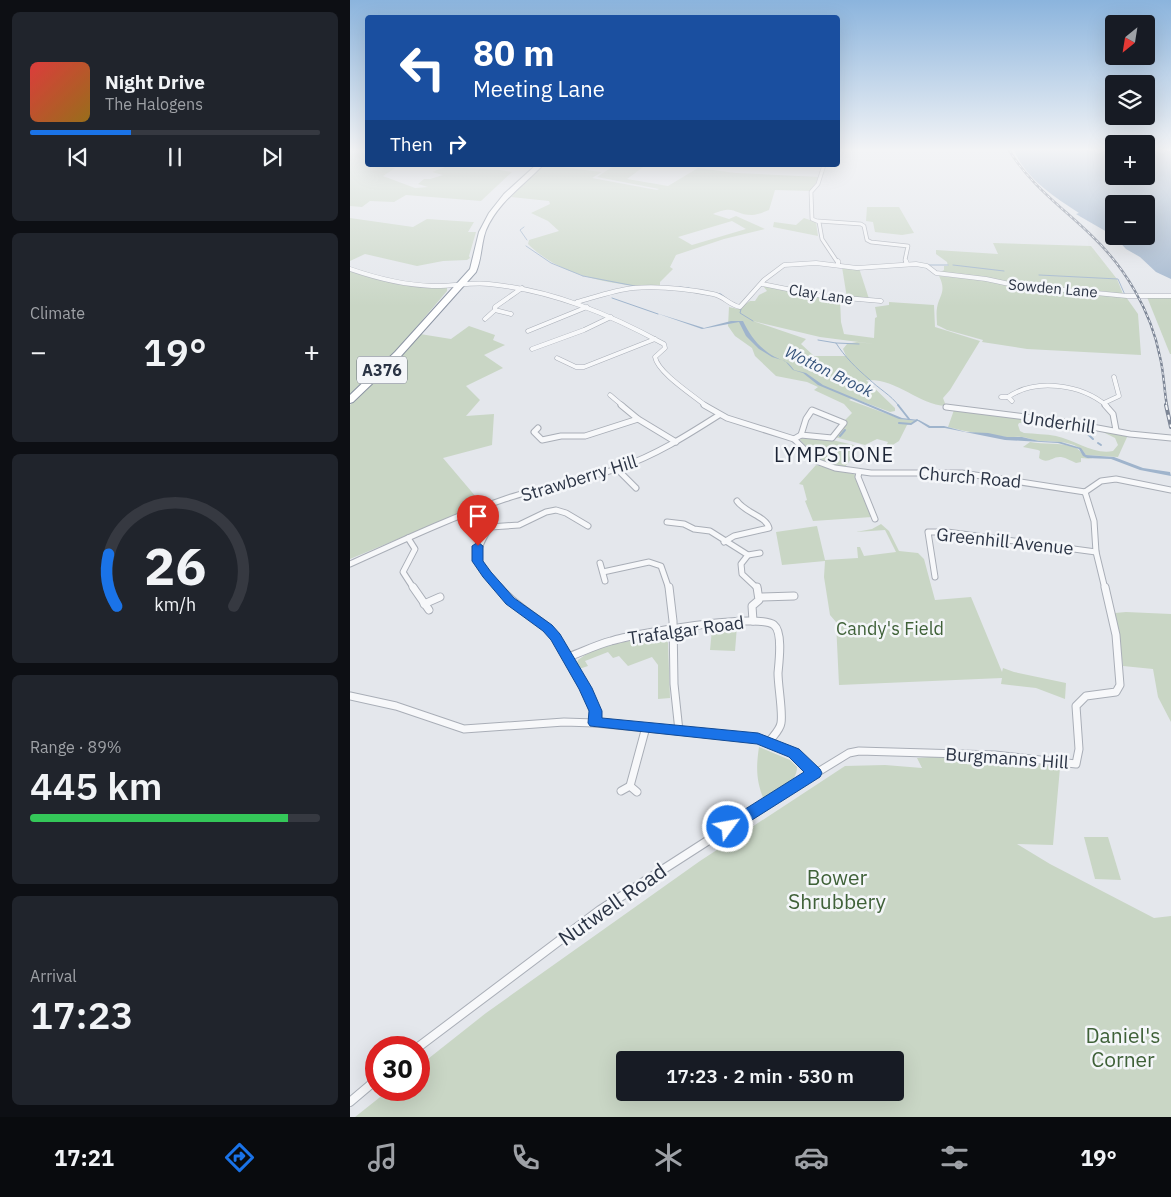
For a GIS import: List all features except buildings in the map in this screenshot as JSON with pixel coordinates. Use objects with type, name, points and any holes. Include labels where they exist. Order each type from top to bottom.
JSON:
[{"type":"highway","name":"A376","points":[[350,400],[398,354],[473,270],[479,253],[481,233],[503,202]]},
{"type":"street","points":[[577,302],[602,297],[628,288],[677,289],[719,295],[728,303],[738,307],[744,304],[762,284],[784,265],[816,263],[877,268],[908,264],[905,260],[908,246],[870,242],[867,240],[864,226],[861,224],[818,221],[812,218],[811,202]]},
{"type":"street","points":[[818,221],[822,240],[827,250],[838,260],[838,265]]},
{"type":"street","name":"Sowden Lane","points":[[908,264],[927,266],[936,273],[980,278],[1022,286],[1128,296],[1171,296]]},
{"type":"street","points":[[350,269],[379,278],[412,284],[449,286],[459,284],[492,284],[522,288],[577,302],[611,317],[665,346],[655,357],[656,363],[662,370],[719,415]]},
{"type":"street","name":"Clay Lane","points":[[762,284],[822,296],[881,301]]},
{"type":"street","points":[[485,318],[495,307],[522,288]]},
{"type":"street","points":[[528,331],[587,307]]},
{"type":"street","points":[[494,310],[511,314]]},
{"type":"street","points":[[532,349],[584,330],[611,317]]},
{"type":"street","points":[[556,358],[576,367],[584,366],[655,339]]},
{"type":"street","points":[[1104,403],[1117,398],[1119,393],[1114,377]]},
{"type":"street","points":[[1117,385],[1124,385]]},
{"type":"street","points":[[1001,397],[1010,399],[1028,388],[1050,386],[1078,391],[1104,403],[1111,410],[1115,419],[1116,430]]},
{"type":"street","points":[[610,395],[638,419],[676,442]]},
{"type":"street","name":"Underhill","points":[[946,407],[1171,438]]},
{"type":"street","points":[[794,439],[802,435],[832,438],[844,423],[812,410],[806,419],[802,435]]},
{"type":"street","name":"Church Road","points":[[719,415],[794,439],[804,446],[818,462],[859,472],[959,473],[1085,492]]},
{"type":"street","name":"Strawberry Hill","points":[[350,564],[408,538],[482,509],[534,491],[617,469],[654,454],[719,415]]},
{"type":"street","points":[[538,428],[534,432],[542,440],[561,436],[585,436],[638,419]]},
{"type":"street","points":[[617,469],[636,488]]},
{"type":"street","points":[[859,472],[858,477],[875,519]]},
{"type":"street","points":[[1085,492],[1100,481],[1107,480],[1131,482],[1171,490]]},
{"type":"street","name":"Burgmanns Hill","points":[[814,773],[849,753],[859,751],[975,754],[1077,763],[1079,749],[1076,706],[1086,696],[1116,692],[1120,686],[1116,635],[1096,552],[1094,521],[1085,492]]},
{"type":"street","points":[[724,542],[734,536],[769,528],[765,520],[746,513],[737,501]]},
{"type":"street","points":[[482,509],[490,527],[478,546],[478,561],[510,601],[548,628],[568,658],[595,711],[595,723]]},
{"type":"street","points":[[490,527],[519,525],[546,512],[556,510],[566,513],[588,526]]},
{"type":"street","points":[[667,522],[710,531],[748,556]]},
{"type":"street","name":"Greenhill Avenue","points":[[935,577],[928,532],[957,533],[1096,552]]},
{"type":"street","points":[[408,538],[415,549],[404,566],[403,572],[428,610]]},
{"type":"street","points":[[760,554],[748,556],[741,564],[742,574],[756,583],[760,597]]},
{"type":"street","points":[[603,572],[649,562],[662,566],[671,599],[674,631],[673,675],[679,731]]},
{"type":"street","points":[[600,563],[605,581]]},
{"type":"street","points":[[753,622],[752,606],[760,597],[794,596]]},
{"type":"street","points":[[424,604],[440,597]]},
{"type":"street","name":"Trafalgar Road","points":[[568,658],[612,641],[715,623],[772,623],[776,626],[779,635],[778,691],[781,722],[778,730],[769,742]]},
{"type":"street","points":[[350,696],[396,706],[464,729],[564,722],[595,723],[758,739],[794,753],[814,773]]},
{"type":"street","points":[[621,791],[630,786],[646,727]]},
{"type":"street","name":"Nutwell Road","points":[[430,1038],[600,910],[814,773]]},
{"type":"street","points":[[630,786],[638,792]]},
{"type":"street","points":[[350,1102],[365,1089]]},
{"type":"green space","points":[[350,202],[368,202],[362,207],[350,206]]},
{"type":"green space","points":[[549,202],[771,202],[769,210],[754,215],[746,215],[730,210],[713,214],[729,219],[736,216],[765,229],[724,239],[676,255],[670,267],[673,269],[660,282],[660,288],[625,285],[590,278],[557,265],[542,256],[528,244],[529,240],[559,231],[548,221],[531,213],[550,204]],"holes":[[[732,221],[746,229],[692,245],[678,237]]]},
{"type":"green space","points":[[867,207],[899,207],[914,233],[902,235],[875,232],[873,222],[866,221]]},
{"type":"green space","points":[[350,218],[413,227],[427,219],[474,222],[468,232],[476,232],[470,258],[467,260],[443,261],[417,266],[365,254],[350,261]]},
{"type":"green space","points":[[804,218],[816,222],[818,236],[773,227],[774,222],[796,225]]},
{"type":"green space","points":[[993,243],[1091,246],[1117,279],[1123,294],[1092,290],[1022,286],[939,273],[944,270],[944,266],[948,266],[947,262],[936,254],[936,250],[998,254]]},
{"type":"green space","points":[[842,267],[859,268],[869,299],[847,298]]},
{"type":"green space","points":[[350,271],[397,284],[447,288],[447,291],[379,371],[350,397]]},
{"type":"green space","points":[[939,276],[986,280],[1019,287],[1126,297],[1138,314],[1141,355],[1027,349],[982,342],[983,340],[947,330],[937,325],[937,308],[942,290]]},
{"type":"green space","points":[[763,286],[840,299],[841,322],[844,334],[874,338],[875,318],[877,317],[875,307],[889,305],[889,302],[934,305],[935,327],[980,341],[950,390],[943,398],[946,406],[926,401],[888,383],[866,380],[895,408],[895,411],[890,412],[853,398],[849,400],[901,419],[917,421],[907,425],[899,441],[891,446],[885,457],[858,450],[845,467],[819,461],[800,440],[801,438],[832,440],[860,446],[859,449],[882,454],[888,442],[877,439],[865,445],[835,437],[847,423],[845,420],[852,413],[844,404],[814,390],[818,387],[807,382],[776,376],[755,356],[752,348],[735,336],[728,326],[729,307],[738,309],[750,301],[755,301],[759,295],[767,291]],"holes":[[[753,321],[820,337],[874,344],[857,342],[847,344],[843,349],[846,356],[814,356],[801,344],[806,339]]]},
{"type":"green space","points":[[1147,297],[1171,298],[1171,354],[1170,354]]},
{"type":"green space","points":[[469,326],[495,335],[493,340],[505,345],[484,355],[503,368],[466,386],[480,400],[466,416],[494,414],[492,445],[443,458],[482,504],[350,559],[350,405],[388,369],[420,334],[451,339]]},
{"type":"green space","points":[[954,410],[1087,427],[1087,431],[1078,432],[1028,423],[1019,423],[1018,425],[1020,431],[1024,433],[1056,436],[1099,451],[1113,451],[1118,445],[1115,438],[1103,432],[1104,430],[1128,435],[1118,457],[1086,455],[1072,444],[970,432],[948,427]]},
{"type":"green space","points":[[1030,442],[1068,445],[1077,448],[1087,457],[1093,459],[1081,458],[1081,462],[1076,463],[1061,457],[1045,461],[1039,458],[1040,451],[1023,447]]},
{"type":"green space","points":[[816,465],[857,475],[872,517],[813,521],[805,501],[807,500],[803,485],[799,484]]},
{"type":"green space","name":"Candy's Field","points":[[881,524],[889,531],[899,551],[918,553],[924,559],[935,600],[971,597],[1002,672],[1003,668],[1066,683],[1065,699],[1036,688],[1001,684],[1002,678],[839,685],[836,622],[830,615],[824,577],[825,561],[782,565],[776,532],[817,526],[825,560],[858,558],[857,547],[860,547],[864,556],[896,552],[885,530],[856,532],[872,529]]},
{"type":"green space","points":[[1115,613],[1171,614],[1171,722],[1158,697],[1153,669],[1123,666]]},
{"type":"green space","points":[[737,626],[735,651],[710,650],[712,629]]},
{"type":"green space","points":[[655,637],[666,639],[668,643],[670,698],[658,699],[658,665],[652,657],[628,666],[619,656],[613,658],[608,652],[585,661],[588,666],[579,669],[577,664],[578,660],[595,650]]},
{"type":"green space","points":[[759,747],[790,760],[797,767],[794,778],[790,783],[764,800],[757,774]]},
{"type":"green space","points":[[973,754],[1060,768],[1053,845],[1017,844],[1050,864],[1154,918],[1171,916],[1171,1117],[355,1117],[375,1101],[430,1101],[430,1057],[486,1013],[700,861],[845,766],[885,765],[922,768],[917,758]]},
{"type":"green space","points":[[1084,837],[1108,837],[1121,880],[1095,879]]},
{"type":"water","points":[[1063,202],[1105,202],[1105,231],[1076,214],[1079,213]]},
{"type":"water","points":[[1155,202],[1171,202],[1171,279],[1156,272],[1140,257],[1122,245],[1155,245]]},
{"type":"water","points":[[656,313],[704,328],[731,321],[743,321],[752,337],[760,346],[782,360],[772,357],[759,349],[746,336],[739,322],[702,329]]},
{"type":"water","points":[[786,362],[794,370],[806,373],[823,385],[902,418],[919,420],[930,426],[944,426],[966,432],[1061,442],[1081,448],[1086,455],[1114,457],[1143,468],[1170,472],[1171,476],[1140,470],[1111,459],[1087,458],[1083,456],[1079,449],[1058,443],[1005,440],[945,428],[929,428],[918,421],[899,419],[818,385],[803,373],[793,370]]},
{"type":"waterway","points":[[524,227],[520,230],[527,240]]},
{"type":"waterway","name":"Wotton Brook","points":[[526,246],[551,263],[583,276],[635,286]]},
{"type":"waterway","points":[[927,265],[948,265]]},
{"type":"waterway","points":[[953,265],[1004,271]]},
{"type":"waterway","points":[[1039,275],[1118,279],[1125,295]]},
{"type":"waterway","points":[[679,287],[689,288]]},
{"type":"waterway","points":[[704,291],[721,294],[728,300]]},
{"type":"waterway","name":"Wotton Brook","points":[[612,298],[658,314]]},
{"type":"waterway","points":[[741,309],[740,313],[753,321]]},
{"type":"waterway","points":[[818,340],[836,343]]},
{"type":"waterway","points":[[836,343],[859,344]]},
{"type":"waterway","points":[[836,343],[855,367],[898,405]]},
{"type":"waterway","points":[[898,405],[909,419]]},
{"type":"waterway","points":[[899,423],[911,424],[917,420]]},
{"type":"waterway","points":[[1079,426],[1093,439]]},
{"type":"waterway","points":[[840,436],[845,430]]},
{"type":"railway","points":[[1055,202],[1091,235],[1115,261],[1135,291],[1156,340],[1167,406]]},
{"type":"railway","points":[[1166,405],[1171,427]]},
{"type":"district","name":"LYMPSTONE","points":[[834,454]]},
{"type":"route","points":[[478,546],[476,553],[478,561],[487,574],[510,601],[548,628],[555,637],[585,688],[595,711],[595,723],[758,739],[794,753],[814,773],[728,827]]},
{"type":"park label","name":"Bower Shrubbery","points":[[837,889]]},
{"type":"park label","name":"Daniel's Corner","points":[[1123,1047]]}]
